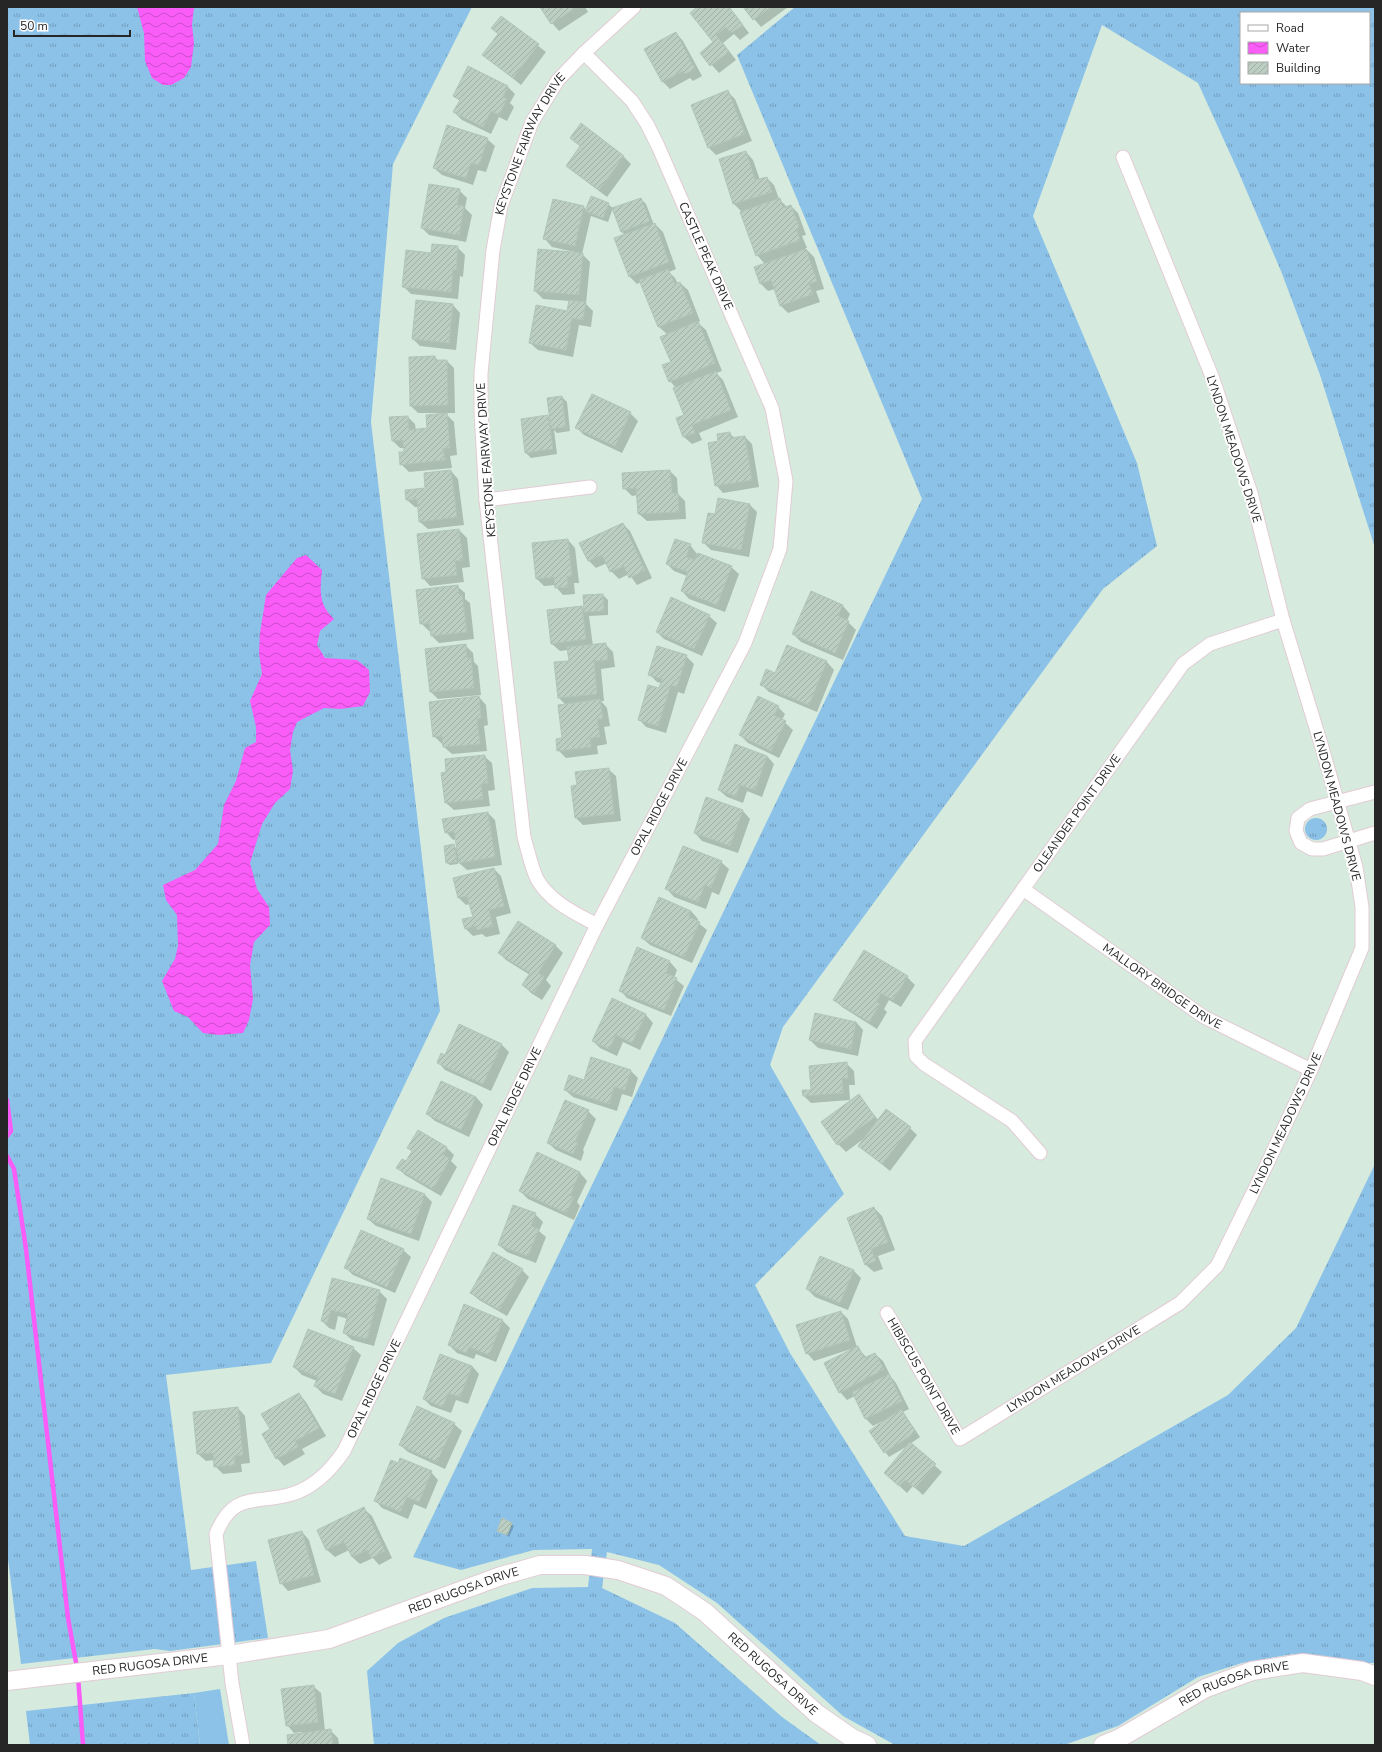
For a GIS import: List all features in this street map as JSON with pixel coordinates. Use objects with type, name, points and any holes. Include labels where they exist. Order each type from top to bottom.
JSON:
[{"type":"street","name":"KEYSTONE FAIRWAY DRIVE","points":[[598,925],[564,907],[548,895],[537,878],[524,837],[486,500],[481,373],[493,250],[501,206],[532,122],[558,80],[584,53],[634,7]]},
{"type":"street","name":"CASTLE PEAK DRIVE","points":[[584,53],[632,101],[647,124],[658,146],[772,408],[786,482]]},
{"type":"street","name":"LYNDON MEADOWS DRIVE","points":[[960,1439],[1180,1303],[1217,1266],[1311,1070],[1362,948],[1362,907],[1356,868],[1283,620],[1251,493],[1213,379],[1123,157]]},
{"type":"street","name":"OPAL RIDGE DRIVE","points":[[243,1745],[232,1683],[216,1534],[221,1521],[231,1508],[244,1502],[292,1494],[314,1483],[333,1467],[344,1451],[598,925],[745,643],[780,549],[786,482]]},
{"type":"street","points":[[486,500],[590,487]]},
{"type":"street","name":"OLEANDER POINT DRIVE","points":[[1040,1153],[1012,1122],[924,1064],[916,1056],[915,1041],[1183,664],[1210,644],[1283,620]]},
{"type":"street","points":[[1375,792],[1337,801],[1303,813],[1296,824],[1297,837],[1301,843],[1312,849],[1322,849],[1375,833]]},
{"type":"street","name":"MALLORY BRIDGE DRIVE","points":[[1023,889],[1204,1017],[1311,1070]]},
{"type":"street","name":"HIBISCUS POINT DRIVE","points":[[888,1313],[960,1439]]},
{"type":"street","name":"RED RUGOSA DRIVE","points":[[7,1681],[229,1655],[329,1639],[501,1576],[540,1565],[585,1564],[618,1570],[666,1586],[705,1612],[816,1713],[852,1738],[867,1745]]},
{"type":"street","name":"RED RUGOSA DRIVE","points":[[1104,1745],[1120,1738],[1206,1688],[1252,1671],[1303,1663],[1362,1671],[1375,1676]]},
{"type":"green space","points":[[7,7],[472,7],[393,164],[371,422],[440,1011],[271,1363],[166,1375],[191,1570],[256,1561],[268,1638],[170,1651],[155,1649],[21,1664],[7,1551]]},
{"type":"green space","points":[[795,7],[1375,7],[1375,548],[1320,375],[1281,271],[1198,83],[1102,25],[1033,216],[1137,463],[1157,546],[1103,589],[783,1027],[770,1065],[844,1194],[755,1285],[790,1353],[905,1536],[964,1546],[1228,1395],[1296,1328],[1375,1164],[1375,1663],[1364,1663],[1293,1654],[1242,1663],[1198,1677],[1118,1726],[1064,1745],[895,1745],[843,1716],[717,1603],[659,1565],[607,1552],[602,1588],[675,1623],[782,1717],[821,1745],[374,1745],[367,1671],[398,1643],[444,1618],[532,1588],[588,1587],[592,1549],[534,1550],[461,1570],[413,1557],[922,499],[737,55]]},
{"type":"green space","points":[[1316,818],[1320,819],[1326,825],[1326,833],[1320,839],[1316,840],[1312,839],[1306,833],[1305,829],[1306,825],[1312,819]]},
{"type":"green space","points":[[220,1689],[229,1745],[200,1745],[194,1693]]},
{"type":"green space","points":[[194,1693],[200,1745],[30,1745],[26,1711]]},
{"type":"water","points":[[137,7],[194,7],[192,25],[194,43],[191,67],[184,78],[171,85],[163,85],[152,78],[145,61],[144,33]]},
{"type":"water","points":[[306,555],[322,570],[321,596],[325,608],[334,619],[320,631],[317,645],[325,658],[357,660],[369,670],[370,692],[363,706],[340,709],[324,708],[297,722],[293,732],[290,750],[293,771],[290,789],[275,803],[262,824],[250,863],[257,889],[269,907],[270,925],[254,942],[250,965],[253,999],[249,1020],[243,1033],[219,1035],[203,1033],[188,1017],[174,1011],[162,981],[175,959],[178,946],[177,915],[166,900],[163,885],[195,870],[218,844],[224,805],[236,781],[245,748],[256,742],[256,727],[250,701],[262,674],[259,653],[260,633],[266,595],[297,558]]},
{"type":"building","points":[[540,7],[577,7],[551,24]]},
{"type":"building","points":[[697,7],[729,7],[743,25],[731,33],[726,27],[716,35],[729,52],[710,66],[700,53],[713,42],[690,13]]},
{"type":"building","points":[[743,7],[771,7],[753,20]]},
{"type":"building","points":[[501,16],[539,44],[513,78],[482,55],[498,34],[491,28]]},
{"type":"building","points":[[676,32],[695,69],[685,74],[683,71],[662,82],[644,49]]},
{"type":"building","points":[[468,66],[508,86],[503,97],[507,99],[499,115],[491,111],[483,127],[453,112],[460,100],[453,96]]},
{"type":"building","points":[[728,90],[745,134],[708,148],[691,105]]},
{"type":"building","points":[[581,123],[624,156],[599,190],[566,166],[580,146],[570,138]]},
{"type":"building","points":[[447,125],[488,138],[479,165],[471,163],[466,178],[433,168]]},
{"type":"building","points":[[746,151],[755,180],[767,177],[772,192],[733,204],[719,159]]},
{"type":"building","points":[[429,184],[460,189],[457,205],[464,206],[459,235],[421,228]]},
{"type":"building","points":[[591,196],[609,203],[603,218],[585,211]]},
{"type":"building","points":[[641,198],[650,221],[621,232],[612,208]]},
{"type":"building","points":[[780,198],[783,208],[791,205],[799,227],[796,229],[800,240],[756,256],[740,212]]},
{"type":"building","points":[[553,199],[584,206],[575,246],[543,239]]},
{"type":"building","points":[[655,223],[669,262],[629,277],[614,238]]},
{"type":"building","points":[[432,244],[458,246],[456,270],[453,269],[451,292],[402,287],[406,250],[431,253]]},
{"type":"building","points":[[538,249],[583,253],[579,295],[534,291]]},
{"type":"building","points":[[806,249],[817,281],[809,284],[813,294],[780,306],[771,280],[760,284],[754,267]]},
{"type":"building","points":[[668,269],[675,284],[680,282],[693,313],[658,327],[639,280]]},
{"type":"building","points":[[416,300],[453,304],[449,343],[412,339]]},
{"type":"building","points":[[569,300],[586,302],[583,320],[572,318],[566,350],[529,343],[536,305],[567,311]]},
{"type":"building","points":[[698,321],[715,363],[669,382],[662,365],[671,362],[660,337]]},
{"type":"building","points":[[435,356],[435,360],[447,360],[448,405],[410,406],[409,357]]},
{"type":"building","points":[[716,371],[731,410],[692,425],[695,433],[683,437],[676,418],[684,415],[673,388]]},
{"type":"building","points":[[592,394],[631,412],[615,446],[575,428]]},
{"type":"building","points":[[562,396],[566,427],[551,429],[547,398]]},
{"type":"building","points":[[447,413],[450,448],[443,448],[445,460],[400,465],[399,452],[404,452],[403,440],[392,441],[389,417],[408,416],[409,430],[427,428],[426,415]]},
{"type":"building","points":[[548,415],[553,449],[525,453],[521,419]]},
{"type":"building","points":[[730,432],[731,438],[745,436],[752,480],[715,486],[708,443],[718,441],[717,434]]},
{"type":"building","points":[[451,470],[457,517],[419,522],[417,499],[406,500],[405,490],[425,488],[424,473]]},
{"type":"building","points":[[670,470],[672,493],[678,493],[679,512],[638,514],[636,488],[623,489],[622,473]]},
{"type":"building","points":[[718,498],[750,504],[741,550],[702,543],[708,513],[715,514]]},
{"type":"building","points":[[623,523],[645,570],[629,578],[624,566],[610,572],[602,555],[588,561],[579,543]]},
{"type":"building","points":[[459,529],[463,560],[455,561],[457,575],[422,579],[417,534]]},
{"type":"building","points":[[568,539],[572,576],[567,576],[568,587],[555,588],[554,577],[536,579],[532,543]]},
{"type":"building","points":[[675,539],[691,544],[686,557],[695,560],[698,553],[732,566],[717,605],[681,591],[688,572],[666,564]]},
{"type":"building","points":[[458,585],[459,595],[462,594],[467,632],[431,636],[429,623],[420,624],[416,590]]},
{"type":"building","points":[[811,591],[843,605],[838,616],[849,621],[835,653],[792,634]]},
{"type":"building","points":[[603,594],[604,611],[584,612],[583,595]]},
{"type":"building","points":[[671,597],[710,615],[694,649],[656,632]]},
{"type":"building","points":[[582,606],[586,639],[551,644],[547,610]]},
{"type":"building","points":[[606,643],[608,660],[594,661],[597,694],[558,698],[554,662],[569,661],[567,647]]},
{"type":"building","points":[[466,644],[467,658],[471,657],[474,688],[430,692],[425,649]]},
{"type":"building","points":[[787,645],[827,661],[809,705],[760,685],[766,669],[775,673]]},
{"type":"building","points":[[657,646],[687,655],[677,687],[671,685],[658,726],[638,720],[648,685],[659,688],[662,679],[648,675]]},
{"type":"building","points":[[479,696],[481,718],[477,719],[480,744],[443,747],[442,736],[433,737],[429,702]]},
{"type":"building","points":[[758,696],[779,706],[774,715],[786,721],[771,751],[739,735]]},
{"type":"building","points":[[600,699],[603,719],[597,719],[600,737],[590,738],[591,747],[557,751],[556,739],[562,738],[558,705]]},
{"type":"building","points":[[735,744],[767,756],[755,790],[740,785],[736,796],[718,790]]},
{"type":"building","points":[[485,755],[488,783],[481,784],[483,799],[445,803],[441,773],[446,772],[445,759]]},
{"type":"building","points":[[609,768],[614,814],[575,818],[571,786],[577,785],[575,772]]},
{"type":"building","points":[[706,797],[743,810],[730,846],[694,833]]},
{"type":"building","points":[[488,812],[495,857],[459,863],[454,831],[445,833],[442,819]]},
{"type":"building","points":[[454,844],[457,862],[446,863],[444,846]]},
{"type":"building","points":[[683,846],[722,861],[711,888],[705,885],[698,902],[665,889]]},
{"type":"building","points":[[494,868],[504,906],[489,910],[493,926],[477,930],[476,926],[465,929],[462,919],[473,917],[467,896],[458,898],[453,878]]},
{"type":"building","points":[[659,897],[691,911],[689,917],[700,922],[684,957],[641,938]]},
{"type":"building","points":[[518,921],[556,945],[538,973],[544,977],[534,993],[522,985],[530,973],[498,953]]},
{"type":"building","points":[[637,947],[670,961],[666,973],[677,978],[664,1010],[619,991]]},
{"type":"building","points":[[864,950],[908,976],[893,1000],[881,993],[876,1002],[880,1004],[869,1022],[833,1000]]},
{"type":"building","points":[[612,998],[646,1014],[632,1043],[616,1035],[609,1049],[592,1041]]},
{"type":"building","points":[[815,1013],[856,1022],[851,1049],[809,1040]]},
{"type":"building","points":[[459,1024],[502,1044],[483,1084],[437,1063],[441,1053],[445,1055]]},
{"type":"building","points":[[591,1057],[631,1070],[625,1090],[614,1087],[609,1104],[564,1090],[569,1075],[584,1080]]},
{"type":"building","points":[[847,1062],[848,1078],[842,1078],[843,1093],[803,1096],[802,1090],[811,1090],[809,1066]]},
{"type":"building","points":[[441,1081],[476,1097],[461,1130],[426,1114]]},
{"type":"building","points":[[859,1094],[875,1117],[837,1145],[821,1122]]},
{"type":"building","points":[[565,1100],[589,1110],[575,1142],[578,1143],[573,1154],[547,1143]]},
{"type":"building","points":[[886,1109],[911,1127],[882,1164],[858,1146]]},
{"type":"building","points":[[418,1130],[447,1147],[443,1155],[450,1159],[433,1189],[396,1168],[402,1159],[406,1161],[412,1151],[407,1148]]},
{"type":"building","points":[[537,1152],[580,1172],[570,1196],[574,1197],[566,1213],[519,1191]]},
{"type":"building","points":[[381,1178],[425,1194],[411,1234],[367,1219]]},
{"type":"building","points":[[513,1205],[536,1213],[531,1226],[539,1229],[528,1256],[498,1245]]},
{"type":"building","points":[[874,1207],[888,1242],[871,1249],[876,1261],[865,1265],[847,1218]]},
{"type":"building","points":[[361,1230],[404,1249],[387,1287],[344,1268]]},
{"type":"building","points":[[493,1252],[523,1269],[499,1310],[470,1293]]},
{"type":"building","points":[[820,1256],[854,1270],[840,1303],[806,1289]]},
{"type":"building","points":[[332,1278],[380,1290],[367,1339],[343,1333],[348,1314],[331,1310],[327,1323],[321,1321]]},
{"type":"building","points":[[464,1304],[503,1320],[489,1355],[469,1347],[466,1353],[448,1345]]},
{"type":"building","points":[[841,1311],[850,1340],[806,1354],[796,1325]]},
{"type":"building","points":[[308,1329],[354,1347],[335,1394],[314,1386],[318,1377],[293,1367]]},
{"type":"building","points":[[858,1346],[864,1358],[875,1353],[884,1369],[839,1393],[824,1363]]},
{"type":"building","points":[[440,1354],[472,1366],[460,1397],[448,1393],[443,1407],[423,1399]]},
{"type":"building","points":[[889,1374],[902,1401],[865,1419],[852,1392]]},
{"type":"building","points":[[299,1393],[319,1428],[295,1441],[298,1447],[276,1459],[262,1434],[270,1429],[261,1414]]},
{"type":"building","points":[[417,1406],[455,1423],[437,1462],[399,1445]]},
{"type":"building","points":[[238,1407],[243,1455],[234,1456],[235,1465],[214,1467],[213,1453],[197,1454],[193,1412]]},
{"type":"building","points":[[901,1409],[916,1432],[884,1453],[869,1431]]},
{"type":"building","points":[[910,1442],[936,1464],[915,1488],[905,1480],[899,1486],[884,1473]]},
{"type":"building","points":[[400,1458],[432,1471],[419,1502],[407,1497],[400,1512],[374,1501],[391,1460],[398,1463]]},
{"type":"building","points":[[364,1507],[385,1551],[371,1558],[367,1550],[352,1557],[344,1542],[326,1550],[317,1530]]},
{"type":"building","points":[[502,1518],[512,1523],[507,1535],[497,1531]]},
{"type":"building","points":[[302,1531],[314,1575],[280,1584],[268,1540]]},
{"type":"building","points":[[314,1685],[318,1722],[286,1726],[281,1689]]},
{"type":"building","points":[[331,1729],[333,1745],[288,1745],[287,1735]]},
{"type":"waterway","points":[[7,1100],[11,1131],[7,1136]]},
{"type":"waterway","points":[[7,1156],[14,1169],[26,1249],[68,1618],[77,1668]]},
{"type":"waterway","points":[[78,1676],[83,1745]]}]
